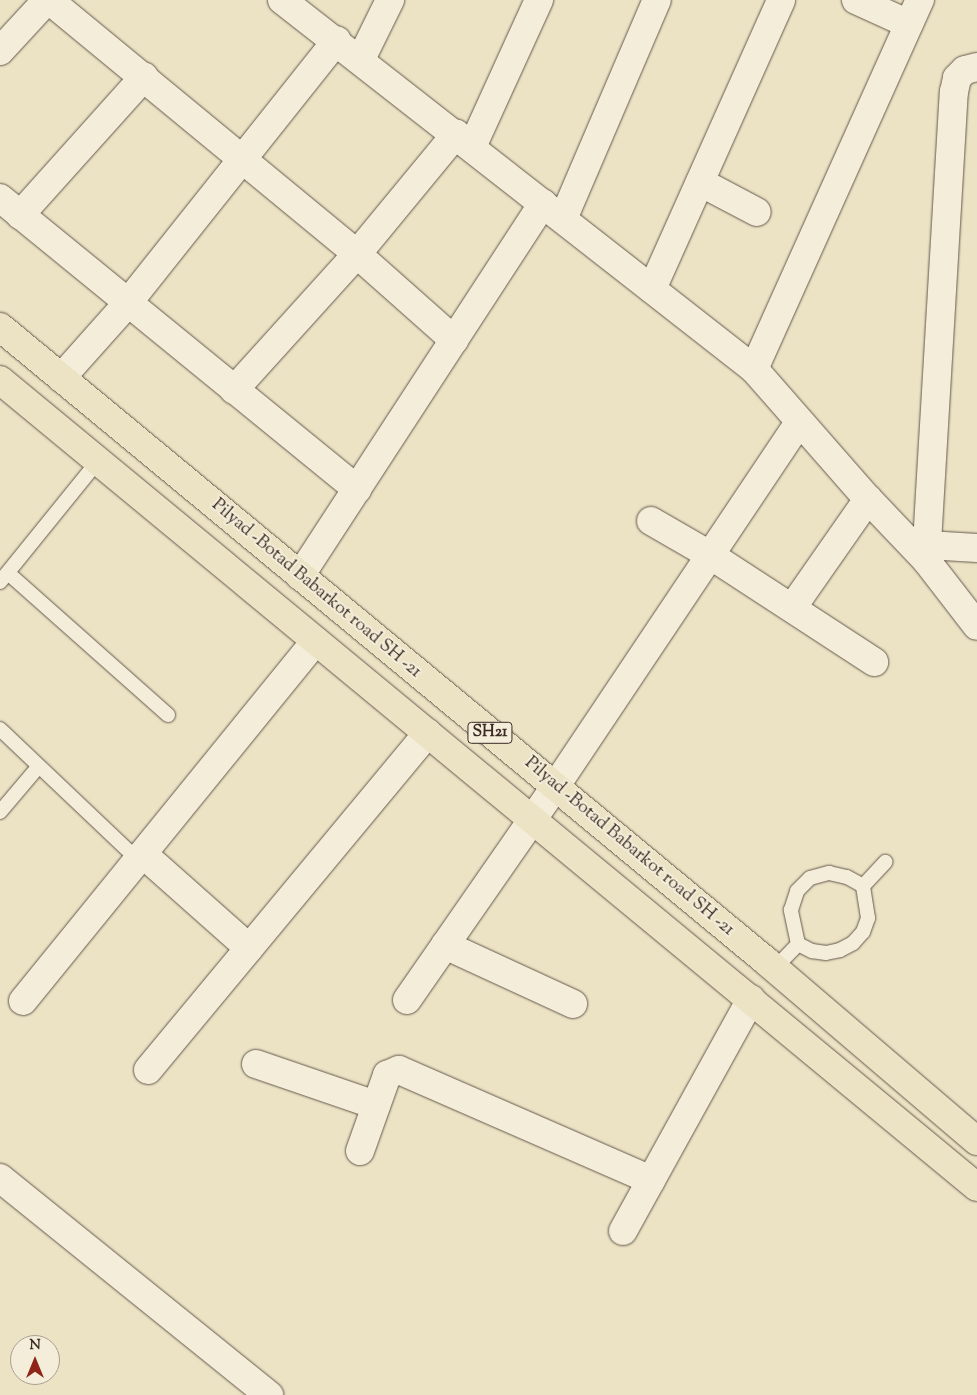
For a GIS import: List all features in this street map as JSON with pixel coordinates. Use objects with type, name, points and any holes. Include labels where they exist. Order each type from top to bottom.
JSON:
[{"type":"main road","name":"Pilyad -Botad Babarkot road SH -21","points":[[0,327],[555,786],[977,1141]]},
{"type":"main road","name":"SH21","points":[[0,380],[533,818],[977,1188]]},
{"type":"street","points":[[0,50],[48,0],[357,254],[454,340]]},
{"type":"street","points":[[282,0],[337,40],[754,369],[868,499],[927,552],[977,626]]},
{"type":"street","points":[[361,59],[390,0]]},
{"type":"street","points":[[234,390],[357,254],[464,141],[539,0]]},
{"type":"street","points":[[300,576],[454,340],[553,211],[657,0]]},
{"type":"street","points":[[652,289],[781,0]]},
{"type":"street","points":[[856,0],[909,24]]},
{"type":"street","points":[[754,369],[920,0]]},
{"type":"street","points":[[62,378],[127,304],[337,40]]},
{"type":"street","points":[[927,552],[954,92],[957,78],[965,70],[977,67]]},
{"type":"street","points":[[144,78],[10,206],[127,304],[357,489]]},
{"type":"street","points":[[700,182],[757,212]]},
{"type":"street","points":[[407,1000],[555,786],[799,422]]},
{"type":"street","points":[[792,608],[868,499]]},
{"type":"street","points":[[652,521],[710,555],[874,662]]},
{"type":"street","points":[[927,552],[977,548]]},
{"type":"street","points":[[23,1001],[316,641]]},
{"type":"street","points":[[148,1070],[428,733]]},
{"type":"street","points":[[141,857],[250,948]]},
{"type":"street","points":[[445,945],[573,1004]]},
{"type":"street","points":[[623,1231],[751,999]]},
{"type":"street","points":[[256,1064],[376,1104]]},
{"type":"street","points":[[360,1151],[387,1075],[399,1070],[651,1180]]},
{"type":"street","points":[[0,1178],[268,1395]]},
{"type":"lane","points":[[98,461],[4,578],[168,715]]},
{"type":"lane","points":[[0,729],[141,857]]},
{"type":"lane","points":[[0,812],[39,766]]},
{"type":"lane","points":[[863,886],[885,862]]},
{"type":"lane","points":[[798,944],[791,910],[797,891],[810,878],[828,873],[847,877],[863,886]]},
{"type":"lane","points":[[798,944],[812,951],[826,953],[840,950],[853,943],[868,918],[863,886]]},
{"type":"lane","points":[[774,969],[798,944]]}]
